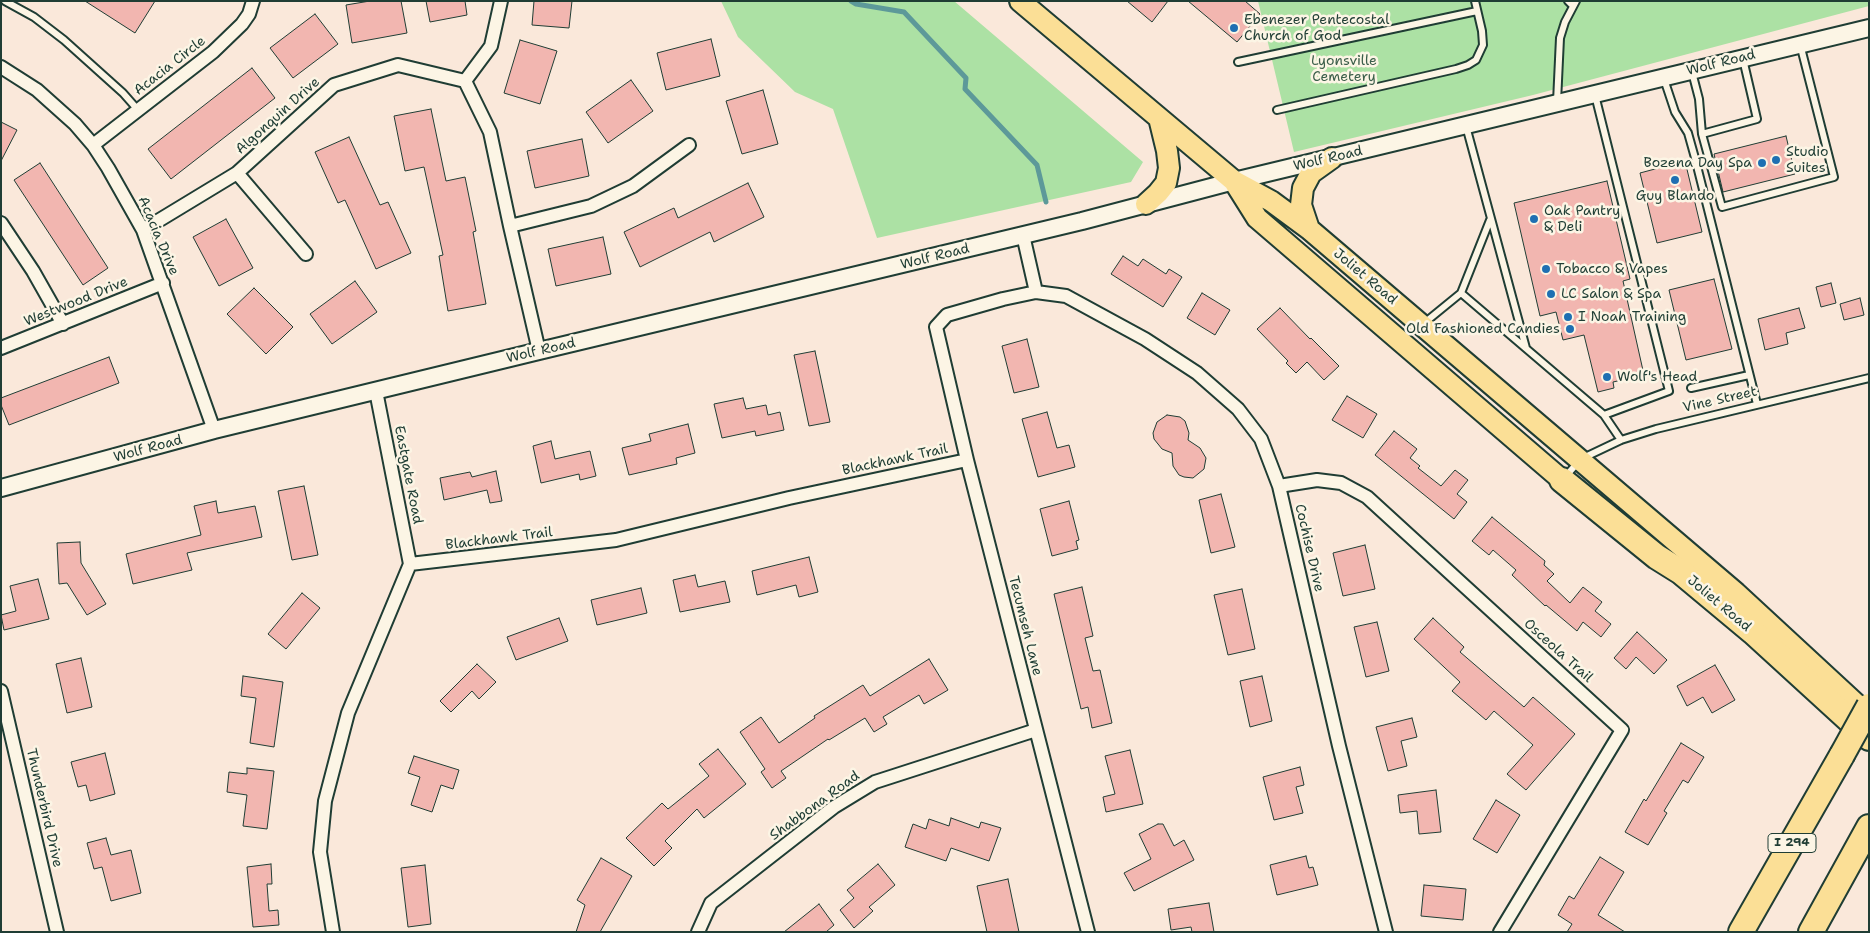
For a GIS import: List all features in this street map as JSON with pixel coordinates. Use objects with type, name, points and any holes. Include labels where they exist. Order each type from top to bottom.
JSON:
[{"type":"highway","name":"Joliet Road","points":[[1562,480],[1657,557],[1681,572],[1753,632],[1869,738]]},
{"type":"highway","points":[[1657,557],[1655,561],[1748,638],[1869,750]]},
{"type":"highway","name":"I 294","points":[[1741,932],[1869,706]]},
{"type":"highway","points":[[1811,932],[1869,827]]},
{"type":"main road","name":"Joliet Road","points":[[1020,1],[1234,182],[1271,201],[1308,229],[1422,325],[1747,602],[1869,716]]},
{"type":"main road","points":[[1146,204],[1158,194],[1166,183],[1169,168],[1159,118]]},
{"type":"main road","points":[[1308,229],[1301,205],[1303,188],[1311,174],[1332,158]]},
{"type":"main road","name":"Joliet Road","points":[[1234,182],[1257,218],[1562,480]]},
{"type":"street","name":"Acacia Circle","points":[[93,145],[230,37],[245,19],[253,1]]},
{"type":"street","points":[[501,1],[491,46],[466,81],[490,132],[539,351]]},
{"type":"street","name":"Wolf Road","points":[[1,488],[214,430],[1869,28]]},
{"type":"street","name":"Algonquin Drive","points":[[143,230],[237,173],[334,85],[398,65],[466,81]]},
{"type":"street","name":"Acacia Drive","points":[[1,67],[18,76],[56,106],[75,124],[93,145],[120,187],[143,230],[214,430]]},
{"type":"street","points":[[510,226],[590,206],[634,186],[689,145]]},
{"type":"street","points":[[237,173],[306,254]]},
{"type":"street","points":[[1,223],[63,324]]},
{"type":"street","points":[[1023,235],[1036,292]]},
{"type":"street","name":"Westwood Drive","points":[[1,348],[163,283]]},
{"type":"street","name":"Cochise Drive","points":[[936,327],[947,314],[1003,299],[1036,292],[1066,296],[1145,339],[1197,373],[1238,409],[1261,439],[1279,486],[1339,746],[1386,932]]},
{"type":"street","name":"Tecumseh Lane","points":[[936,327],[967,460],[1088,932]]},
{"type":"street","name":"Eastgate Road","points":[[376,392],[410,564]]},
{"type":"street","name":"Blackhawk Trail","points":[[410,564],[616,540],[789,498],[967,460]]},
{"type":"street","name":"Osceola Trail","points":[[1279,486],[1317,480],[1341,483],[1367,497],[1622,730],[1500,932]]},
{"type":"street","points":[[333,932],[320,852],[325,801],[348,713],[410,564]]},
{"type":"street","name":"Thunderbird Drive","points":[[1,690],[57,932]]},
{"type":"street","name":"Shabbona Road","points":[[698,932],[712,903],[834,807],[875,782],[1036,730]]},
{"type":"lane","points":[[4,1],[34,17],[64,40],[123,93],[138,110]]},
{"type":"lane","points":[[1277,110],[1447,72],[1468,65],[1476,60],[1483,45],[1482,31],[1475,1]]},
{"type":"lane","points":[[1557,103],[1560,38],[1565,22],[1575,4],[1568,1]]},
{"type":"lane","points":[[1238,62],[1477,11]]},
{"type":"lane","points":[[1692,70],[1699,99],[1702,134],[1722,207],[1834,177],[1800,44]]},
{"type":"lane","points":[[1702,134],[1757,119],[1742,58]]},
{"type":"lane","points":[[1663,77],[1676,112],[1688,133],[1757,404]]},
{"type":"lane","points":[[1595,94],[1669,391],[1604,415]]},
{"type":"lane","points":[[1466,126],[1526,349]]},
{"type":"lane","points":[[1422,325],[1461,293],[1490,219]]},
{"type":"lane","points":[[1461,293],[1604,415],[1621,440]]},
{"type":"lane","points":[[1691,388],[1749,375]]},
{"type":"lane","name":"Vine Street","points":[[1581,459],[1621,440],[1656,429],[1869,378]]},
{"type":"lane","points":[[1562,480],[1581,459]]},
{"type":"green space","points":[[721,1],[954,1],[1143,162],[1131,182],[877,238],[833,109],[795,92],[738,37]]},
{"type":"green space","name":"Lyonsville Cemetery","points":[[1258,1],[1869,1],[1869,6],[1533,95],[1294,152]]},
{"type":"building","points":[[85,1],[155,1],[135,33]]},
{"type":"building","points":[[370,1],[401,1],[407,33],[352,43],[346,5]]},
{"type":"building","points":[[426,1],[465,1],[467,15],[430,22]]},
{"type":"building","points":[[534,1],[572,1],[569,28],[532,25]]},
{"type":"building","points":[[1127,1],[1168,1],[1152,22]]},
{"type":"building","name":"Ebenezer Pentecostal Church of God","points":[[1188,1],[1245,1],[1260,14],[1237,42]]},
{"type":"building","points":[[315,14],[338,44],[293,78],[270,48]]},
{"type":"building","points":[[711,39],[720,76],[666,90],[657,53]]},
{"type":"building","points":[[520,40],[557,51],[540,104],[504,93]]},
{"type":"building","points":[[252,68],[275,98],[171,179],[148,149]]},
{"type":"building","points":[[631,80],[653,111],[608,143],[586,112]]},
{"type":"building","points":[[763,90],[778,144],[742,154],[726,101]]},
{"type":"building","points":[[431,109],[446,181],[465,177],[476,231],[473,232],[486,304],[448,311],[439,256],[443,255],[424,167],[405,171],[394,116]]},
{"type":"building","points":[[1,122],[17,130],[1,161]]},
{"type":"building","points":[[1786,136],[1795,174],[1723,192],[1714,154]]},
{"type":"building","points":[[349,137],[380,205],[388,202],[411,253],[376,269],[345,200],[338,203],[315,152]]},
{"type":"building","points":[[582,139],[589,176],[535,188],[527,151]]},
{"type":"building","points":[[1685,161],[1702,232],[1657,243],[1640,173]]},
{"type":"building","points":[[40,163],[108,268],[83,285],[14,180]]},
{"type":"building","points":[[1607,181],[1630,279],[1623,281],[1644,375],[1613,382],[1614,388],[1598,392],[1584,335],[1563,340],[1556,312],[1540,316],[1514,203]]},
{"type":"building","points":[[748,183],[764,217],[714,242],[710,232],[640,267],[624,232],[674,208],[678,218]]},
{"type":"building","points":[[226,219],[253,268],[219,286],[193,237]]},
{"type":"building","points":[[603,237],[611,274],[556,286],[548,249]]},
{"type":"building","points":[[1123,256],[1138,266],[1143,259],[1166,274],[1169,269],[1182,277],[1163,307],[1111,274]]},
{"type":"building","points":[[1714,279],[1732,349],[1686,360],[1669,290]]},
{"type":"building","points":[[355,281],[377,312],[332,344],[310,314]]},
{"type":"building","points":[[1831,283],[1836,303],[1821,307],[1816,287]]},
{"type":"building","points":[[254,288],[293,327],[266,354],[227,314]]},
{"type":"building","points":[[1202,293],[1230,310],[1215,335],[1187,318]]},
{"type":"building","points":[[1860,298],[1864,315],[1844,320],[1840,304]]},
{"type":"building","points":[[1280,308],[1339,366],[1324,380],[1307,362],[1296,373],[1286,363],[1288,361],[1257,329]]},
{"type":"building","points":[[1799,308],[1805,328],[1786,333],[1788,344],[1765,350],[1758,319]]},
{"type":"building","points":[[1027,339],[1039,387],[1014,393],[1002,346]]},
{"type":"building","points":[[815,351],[830,422],[809,426],[794,355]]},
{"type":"building","points":[[109,357],[119,383],[9,425],[1,405],[1,398]]},
{"type":"building","points":[[1347,396],[1377,414],[1363,438],[1332,420]]},
{"type":"building","points":[[743,398],[746,409],[766,405],[768,415],[780,412],[784,430],[756,436],[755,431],[722,438],[714,404]]},
{"type":"building","points":[[1047,412],[1057,448],[1069,445],[1075,467],[1038,477],[1022,419]]},
{"type":"building","points":[[1167,415],[1180,417],[1185,421],[1189,433],[1188,440],[1200,448],[1206,458],[1204,469],[1193,478],[1179,475],[1173,466],[1172,453],[1162,449],[1154,439],[1153,433],[1157,422]]},
{"type":"building","points":[[688,424],[695,453],[676,458],[677,464],[629,475],[622,448],[651,441],[649,434]]},
{"type":"building","points":[[1394,431],[1417,449],[1410,458],[1420,466],[1418,468],[1441,486],[1455,470],[1468,480],[1457,494],[1467,502],[1454,519],[1375,455]]},
{"type":"building","points":[[551,441],[555,459],[590,451],[596,476],[580,480],[579,474],[541,483],[533,446]]},
{"type":"building","points":[[496,471],[502,501],[490,503],[487,490],[444,500],[440,478],[470,472],[472,477]]},
{"type":"building","points":[[304,486],[318,555],[292,560],[278,491]]},
{"type":"building","points":[[1221,494],[1235,547],[1211,553],[1199,500]]},
{"type":"building","points":[[216,501],[218,513],[255,506],[262,537],[187,553],[192,570],[133,584],[126,554],[201,535],[194,506]]},
{"type":"building","points":[[1069,501],[1079,540],[1076,541],[1078,549],[1052,556],[1040,509]]},
{"type":"building","points":[[1492,517],[1545,561],[1544,565],[1554,574],[1547,581],[1570,603],[1583,587],[1602,602],[1595,611],[1611,624],[1601,637],[1583,622],[1577,631],[1545,606],[1512,575],[1516,570],[1493,550],[1489,555],[1472,541]]},
{"type":"building","points":[[80,542],[81,563],[106,604],[87,615],[67,583],[59,584],[57,543]]},
{"type":"building","points":[[1365,545],[1375,589],[1343,596],[1333,553]]},
{"type":"building","points":[[809,557],[818,592],[799,597],[796,585],[757,595],[752,571]]},
{"type":"building","points":[[695,575],[698,587],[725,581],[730,602],[680,612],[673,580]]},
{"type":"building","points":[[38,579],[49,619],[4,630],[1,615],[16,611],[10,586]]},
{"type":"building","points":[[1082,587],[1093,636],[1085,638],[1093,671],[1100,670],[1112,723],[1092,728],[1088,707],[1081,709],[1054,594]]},
{"type":"building","points":[[641,588],[647,613],[597,625],[591,600]]},
{"type":"building","points":[[1242,589],[1255,649],[1228,655],[1214,595]]},
{"type":"building","points":[[302,593],[320,608],[286,649],[268,634]]},
{"type":"building","points":[[559,618],[568,641],[516,660],[507,637]]},
{"type":"building","points":[[1433,618],[1464,647],[1460,652],[1524,707],[1533,697],[1575,734],[1526,790],[1507,774],[1533,745],[1494,711],[1486,720],[1452,691],[1460,682],[1414,639]]},
{"type":"building","points":[[1377,622],[1389,671],[1366,677],[1354,627]]},
{"type":"building","points":[[1637,632],[1667,660],[1654,674],[1636,657],[1626,669],[1614,658]]},
{"type":"building","points":[[81,658],[92,707],[67,713],[56,664]]},
{"type":"building","points":[[929,659],[948,690],[924,704],[919,695],[883,717],[887,724],[874,732],[865,718],[828,739],[781,771],[786,778],[772,788],[761,772],[765,769],[740,732],[761,717],[779,743],[815,718],[814,716],[863,685],[870,696]]},
{"type":"building","points":[[477,664],[496,682],[479,699],[472,691],[451,712],[440,701]]},
{"type":"building","points":[[1715,665],[1735,700],[1712,713],[1703,697],[1687,706],[1677,686]]},
{"type":"building","points":[[243,676],[283,682],[274,747],[250,743],[256,698],[241,696]]},
{"type":"building","points":[[1262,676],[1272,721],[1250,727],[1240,681]]},
{"type":"building","points":[[1412,718],[1417,737],[1401,741],[1407,766],[1388,771],[1376,727]]},
{"type":"building","points":[[1681,743],[1704,757],[1688,783],[1683,780],[1664,811],[1667,813],[1648,845],[1625,832]]},
{"type":"building","points":[[718,749],[746,784],[704,818],[697,809],[665,841],[672,848],[654,866],[626,838],[662,803],[668,809],[709,776],[699,764]]},
{"type":"building","points":[[1130,750],[1143,804],[1106,812],[1103,797],[1115,794],[1105,756]]},
{"type":"building","points":[[105,753],[115,794],[90,801],[86,785],[78,787],[71,762]]},
{"type":"building","points":[[414,756],[459,770],[453,789],[441,785],[432,812],[411,805],[420,777],[408,773]]},
{"type":"building","points":[[1300,767],[1304,785],[1296,787],[1303,813],[1274,820],[1263,777]]},
{"type":"building","points":[[247,768],[274,771],[267,829],[243,826],[247,795],[227,792],[229,772],[247,774]]},
{"type":"building","points":[[1436,790],[1441,832],[1419,834],[1417,811],[1400,813],[1398,795]]},
{"type":"building","points":[[1496,800],[1520,815],[1497,853],[1473,839]]},
{"type":"building","points":[[951,818],[979,828],[981,822],[1001,828],[989,861],[951,848],[946,861],[905,847],[913,824],[926,829],[929,819],[949,826]]},
{"type":"building","points":[[1158,824],[1163,824],[1174,846],[1184,840],[1194,860],[1134,891],[1124,873],[1151,859],[1139,834]]},
{"type":"building","points":[[106,838],[111,855],[131,850],[141,893],[111,901],[102,867],[94,869],[87,843]]},
{"type":"building","points":[[1306,856],[1309,868],[1313,867],[1318,885],[1277,895],[1270,865]]},
{"type":"building","points":[[1600,857],[1624,872],[1598,915],[1625,932],[1567,932],[1572,924],[1558,915],[1569,896],[1574,899]]},
{"type":"building","points":[[601,858],[632,876],[600,932],[576,932],[585,905],[577,900]]},
{"type":"building","points":[[271,864],[272,884],[267,884],[269,911],[278,910],[279,925],[253,927],[247,867]]},
{"type":"building","points":[[878,864],[895,885],[869,907],[873,911],[854,928],[840,910],[854,898],[847,890]]},
{"type":"building","points":[[425,865],[431,924],[408,927],[401,868]]},
{"type":"building","points":[[1008,879],[1019,932],[987,932],[977,886]]},
{"type":"building","points":[[1424,885],[1466,889],[1463,920],[1421,916]]},
{"type":"building","points":[[1209,903],[1214,932],[1192,932],[1191,927],[1171,930],[1168,909]]},
{"type":"building","points":[[819,904],[834,925],[826,932],[784,932]]},
{"type":"waterway","points":[[851,1],[856,4],[904,12],[966,78],[965,89],[1037,165],[1046,202]]},
{"type":"place","name":"Ebenezer Pentecostal Church of God","points":[[1234,28]]},
{"type":"place","name":"Studio Suites","points":[[1776,160]]},
{"type":"place","name":"Bozena Day Spa","points":[[1762,163]]},
{"type":"place","name":"Guy Blando","points":[[1675,180]]},
{"type":"place","name":"Oak Pantry & Deli","points":[[1534,219]]},
{"type":"place","name":"Tobacco & Vapes","points":[[1546,269]]},
{"type":"place","name":"LC Salon & Spa","points":[[1551,294]]},
{"type":"place","name":"I Noah Training","points":[[1568,317]]},
{"type":"place","name":"Old Fashioned Candies","points":[[1570,329]]},
{"type":"place","name":"Wolf's Head","points":[[1607,377]]}]
